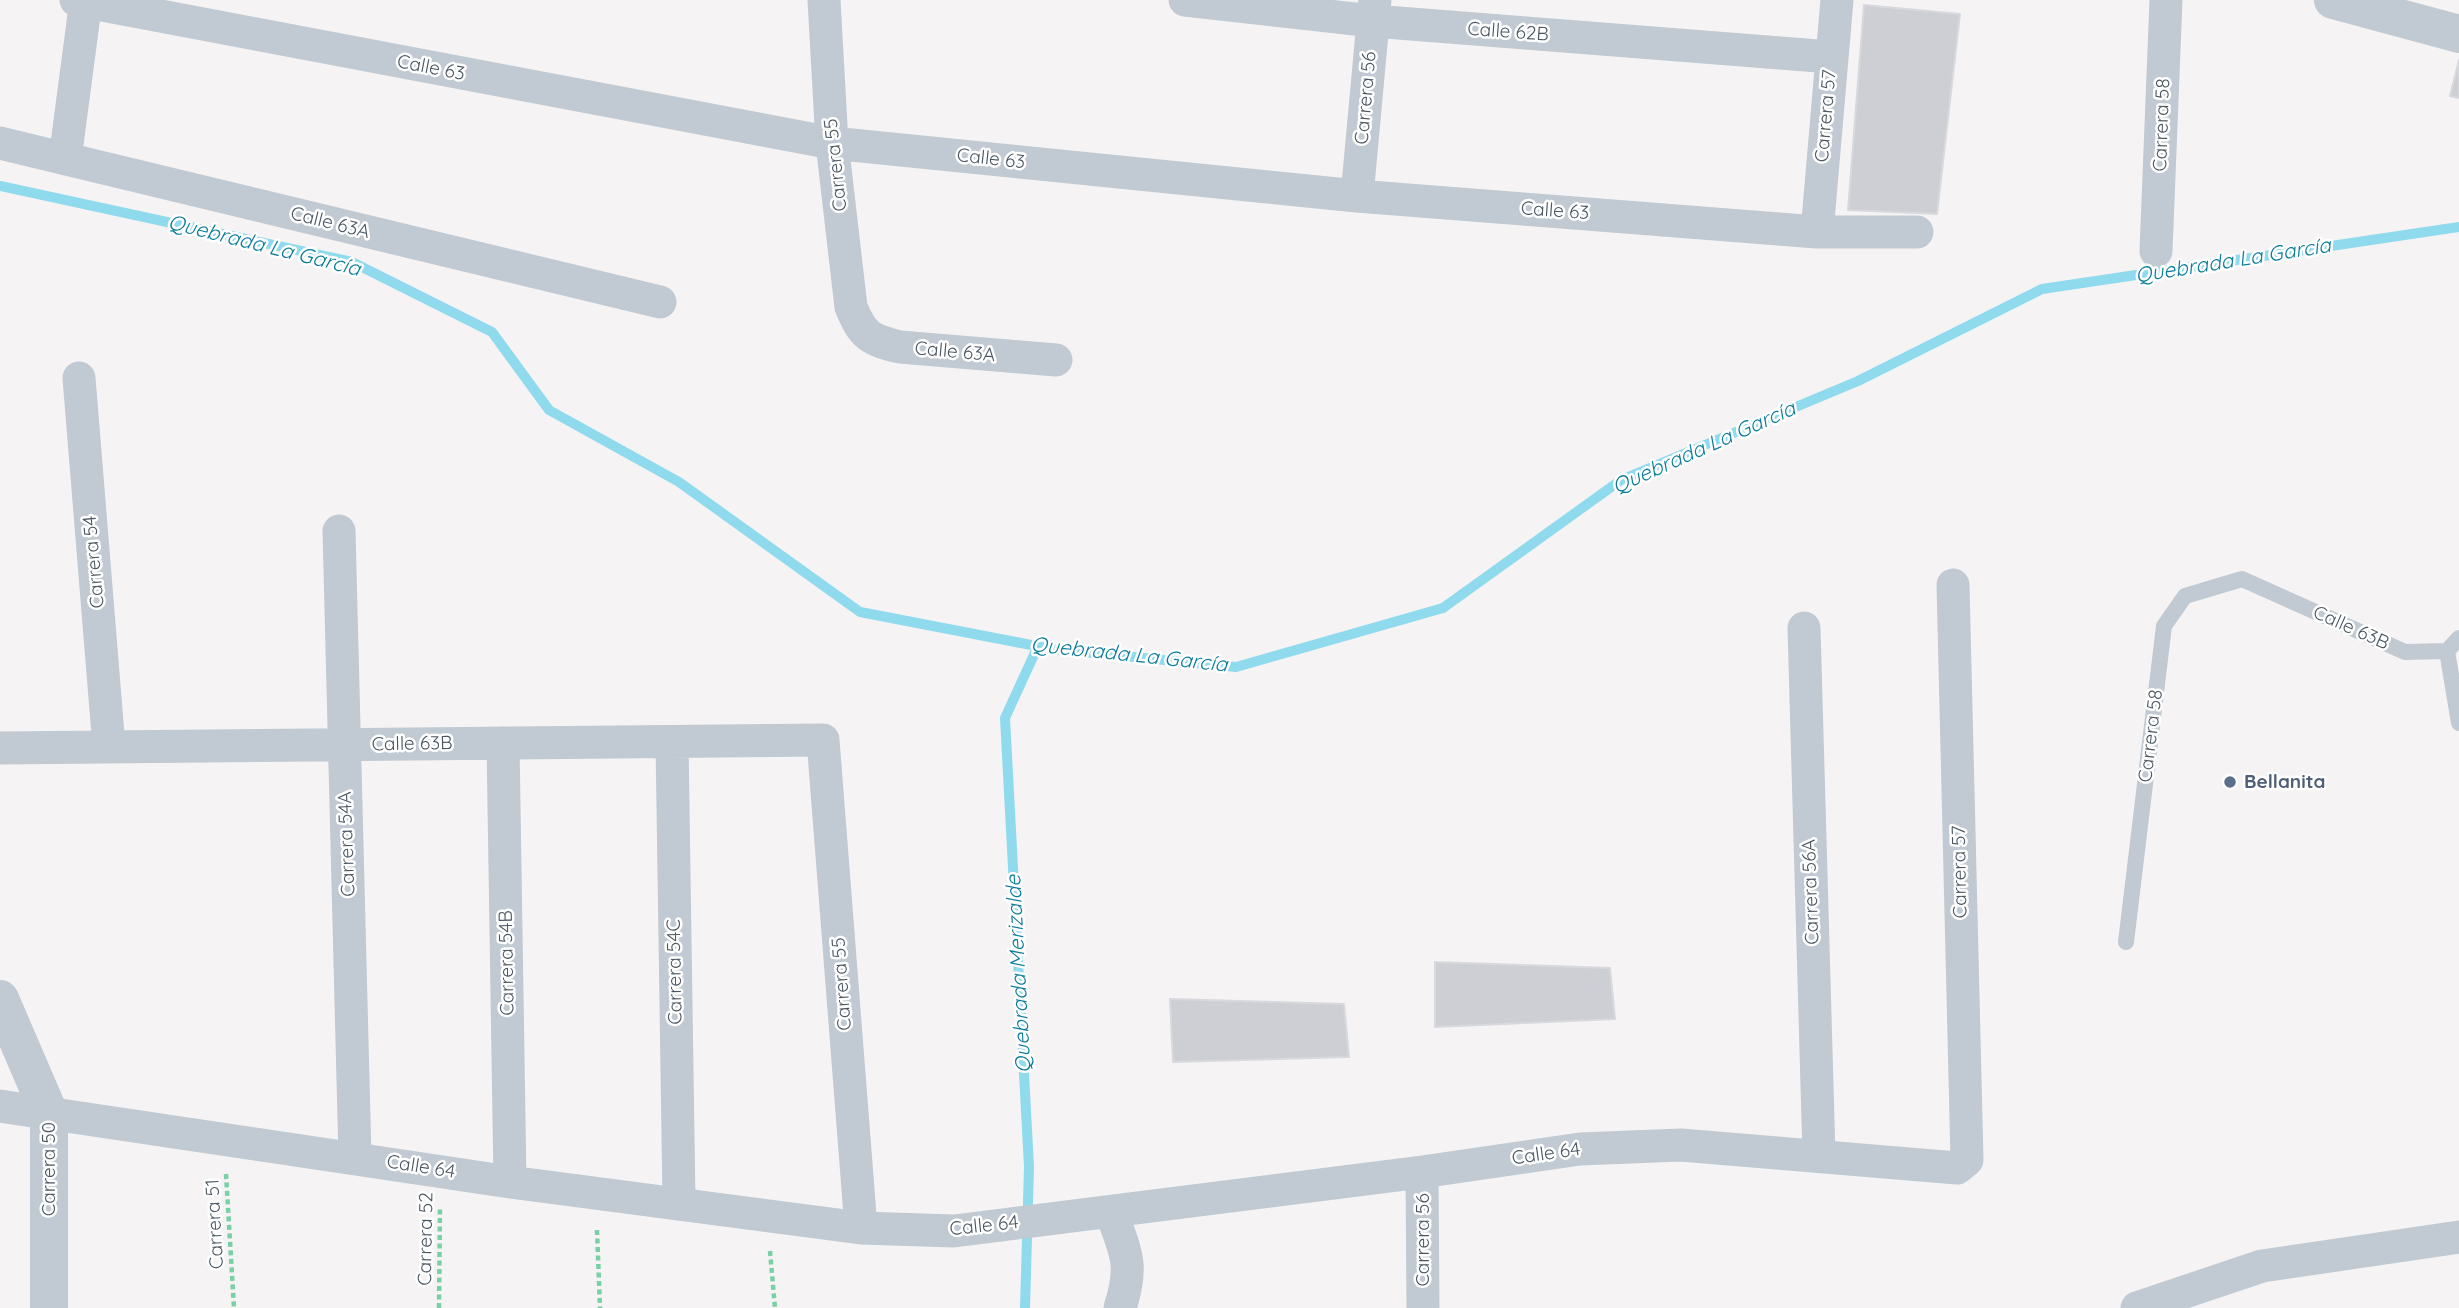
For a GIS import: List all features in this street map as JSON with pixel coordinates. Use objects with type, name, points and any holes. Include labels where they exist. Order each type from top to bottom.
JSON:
[{"type":"street","name":"Carrera 55","points":[[824,0],[832,143],[851,307],[860,329]]},
{"type":"street","name":"Calle 62B","points":[[1185,0],[1374,11],[1832,57]]},
{"type":"street","name":"Carrera 57","points":[[1816,232],[1837,0]]},
{"type":"street","name":"Carrera 58","points":[[2156,251],[2166,0]]},
{"type":"street","points":[[2333,0],[2459,34]]},
{"type":"street","name":"Calle 63","points":[[82,1],[832,143],[1357,196],[1816,232],[1917,232]]},
{"type":"street","points":[[65,159],[82,1]]},
{"type":"street","name":"Carrera 56","points":[[1357,196],[1374,11]]},
{"type":"street","name":"Calle 63A","points":[[0,143],[660,302]]},
{"type":"street","name":"Calle 63A","points":[[860,329],[876,342],[900,347],[1056,360]]},
{"type":"street","name":"Carrera 54","points":[[79,378],[109,747]]},
{"type":"street","name":"Carrera 54A","points":[[339,531],[355,1158]]},
{"type":"street","name":"Carrera 57","points":[[1954,585],[1967,1160]]},
{"type":"street","name":"Carrera 56A","points":[[1804,628],[1819,1156]]},
{"type":"street","name":"Carrera 55","points":[[823,740],[861,1228]]},
{"type":"street","name":"Calle 63B","points":[[0,748],[823,740]]},
{"type":"street","name":"Carrera 54C","points":[[672,742],[679,1202]]},
{"type":"street","name":"Carrera 54B","points":[[503,743],[510,1182]]},
{"type":"street","name":"Carrera 50","points":[[0,999],[49,1113],[49,1308]]},
{"type":"street","name":"Calle 64","points":[[0,1106],[510,1182],[596,1191],[861,1228],[954,1231],[1422,1172],[1580,1149],[1681,1145],[1957,1168],[1967,1160]]},
{"type":"street","name":"Carrera 56","points":[[1422,1172],[1423,1308]]},
{"type":"street","points":[[1111,1212],[1125,1250],[1129,1278],[1120,1308]]},
{"type":"street","points":[[2137,1308],[2262,1265],[2459,1237]]},
{"type":"lane","name":"Calle 63B","points":[[2242,579],[2405,652],[2447,651]]},
{"type":"lane","name":"Carrera 58","points":[[2126,942],[2164,626],[2185,596],[2242,579]]},
{"type":"lane","points":[[2459,638],[2447,651],[2459,723]]},
{"type":"path","name":"Carrera 51","points":[[223,1139],[234,1308]]},
{"type":"path","name":"Carrera 52","points":[[439,1308],[440,1170]]},
{"type":"path","points":[[596,1191],[600,1308]]},
{"type":"path","points":[[768,1215],[775,1308]]},
{"type":"building","points":[[1864,5],[1960,14],[1937,214],[1848,210]]},
{"type":"building","points":[[2459,60],[2459,98],[2450,96]]},
{"type":"building","points":[[1435,962],[1610,968],[1615,1019],[1435,1027]]},
{"type":"building","points":[[1170,999],[1344,1004],[1349,1057],[1173,1062]]},
{"type":"waterway","name":"Quebrada La García","points":[[0,186],[352,262],[492,332],[549,410],[679,482],[860,612],[1052,649],[1236,667],[1443,608],[1621,480],[1858,381],[2042,289],[2459,227]]},
{"type":"waterway","name":"Quebrada Merizalde","points":[[1025,1308],[1029,1167],[1005,718],[1038,646]]},
{"type":"place","name":"Bellanita","points":[[2230,782]]}]
